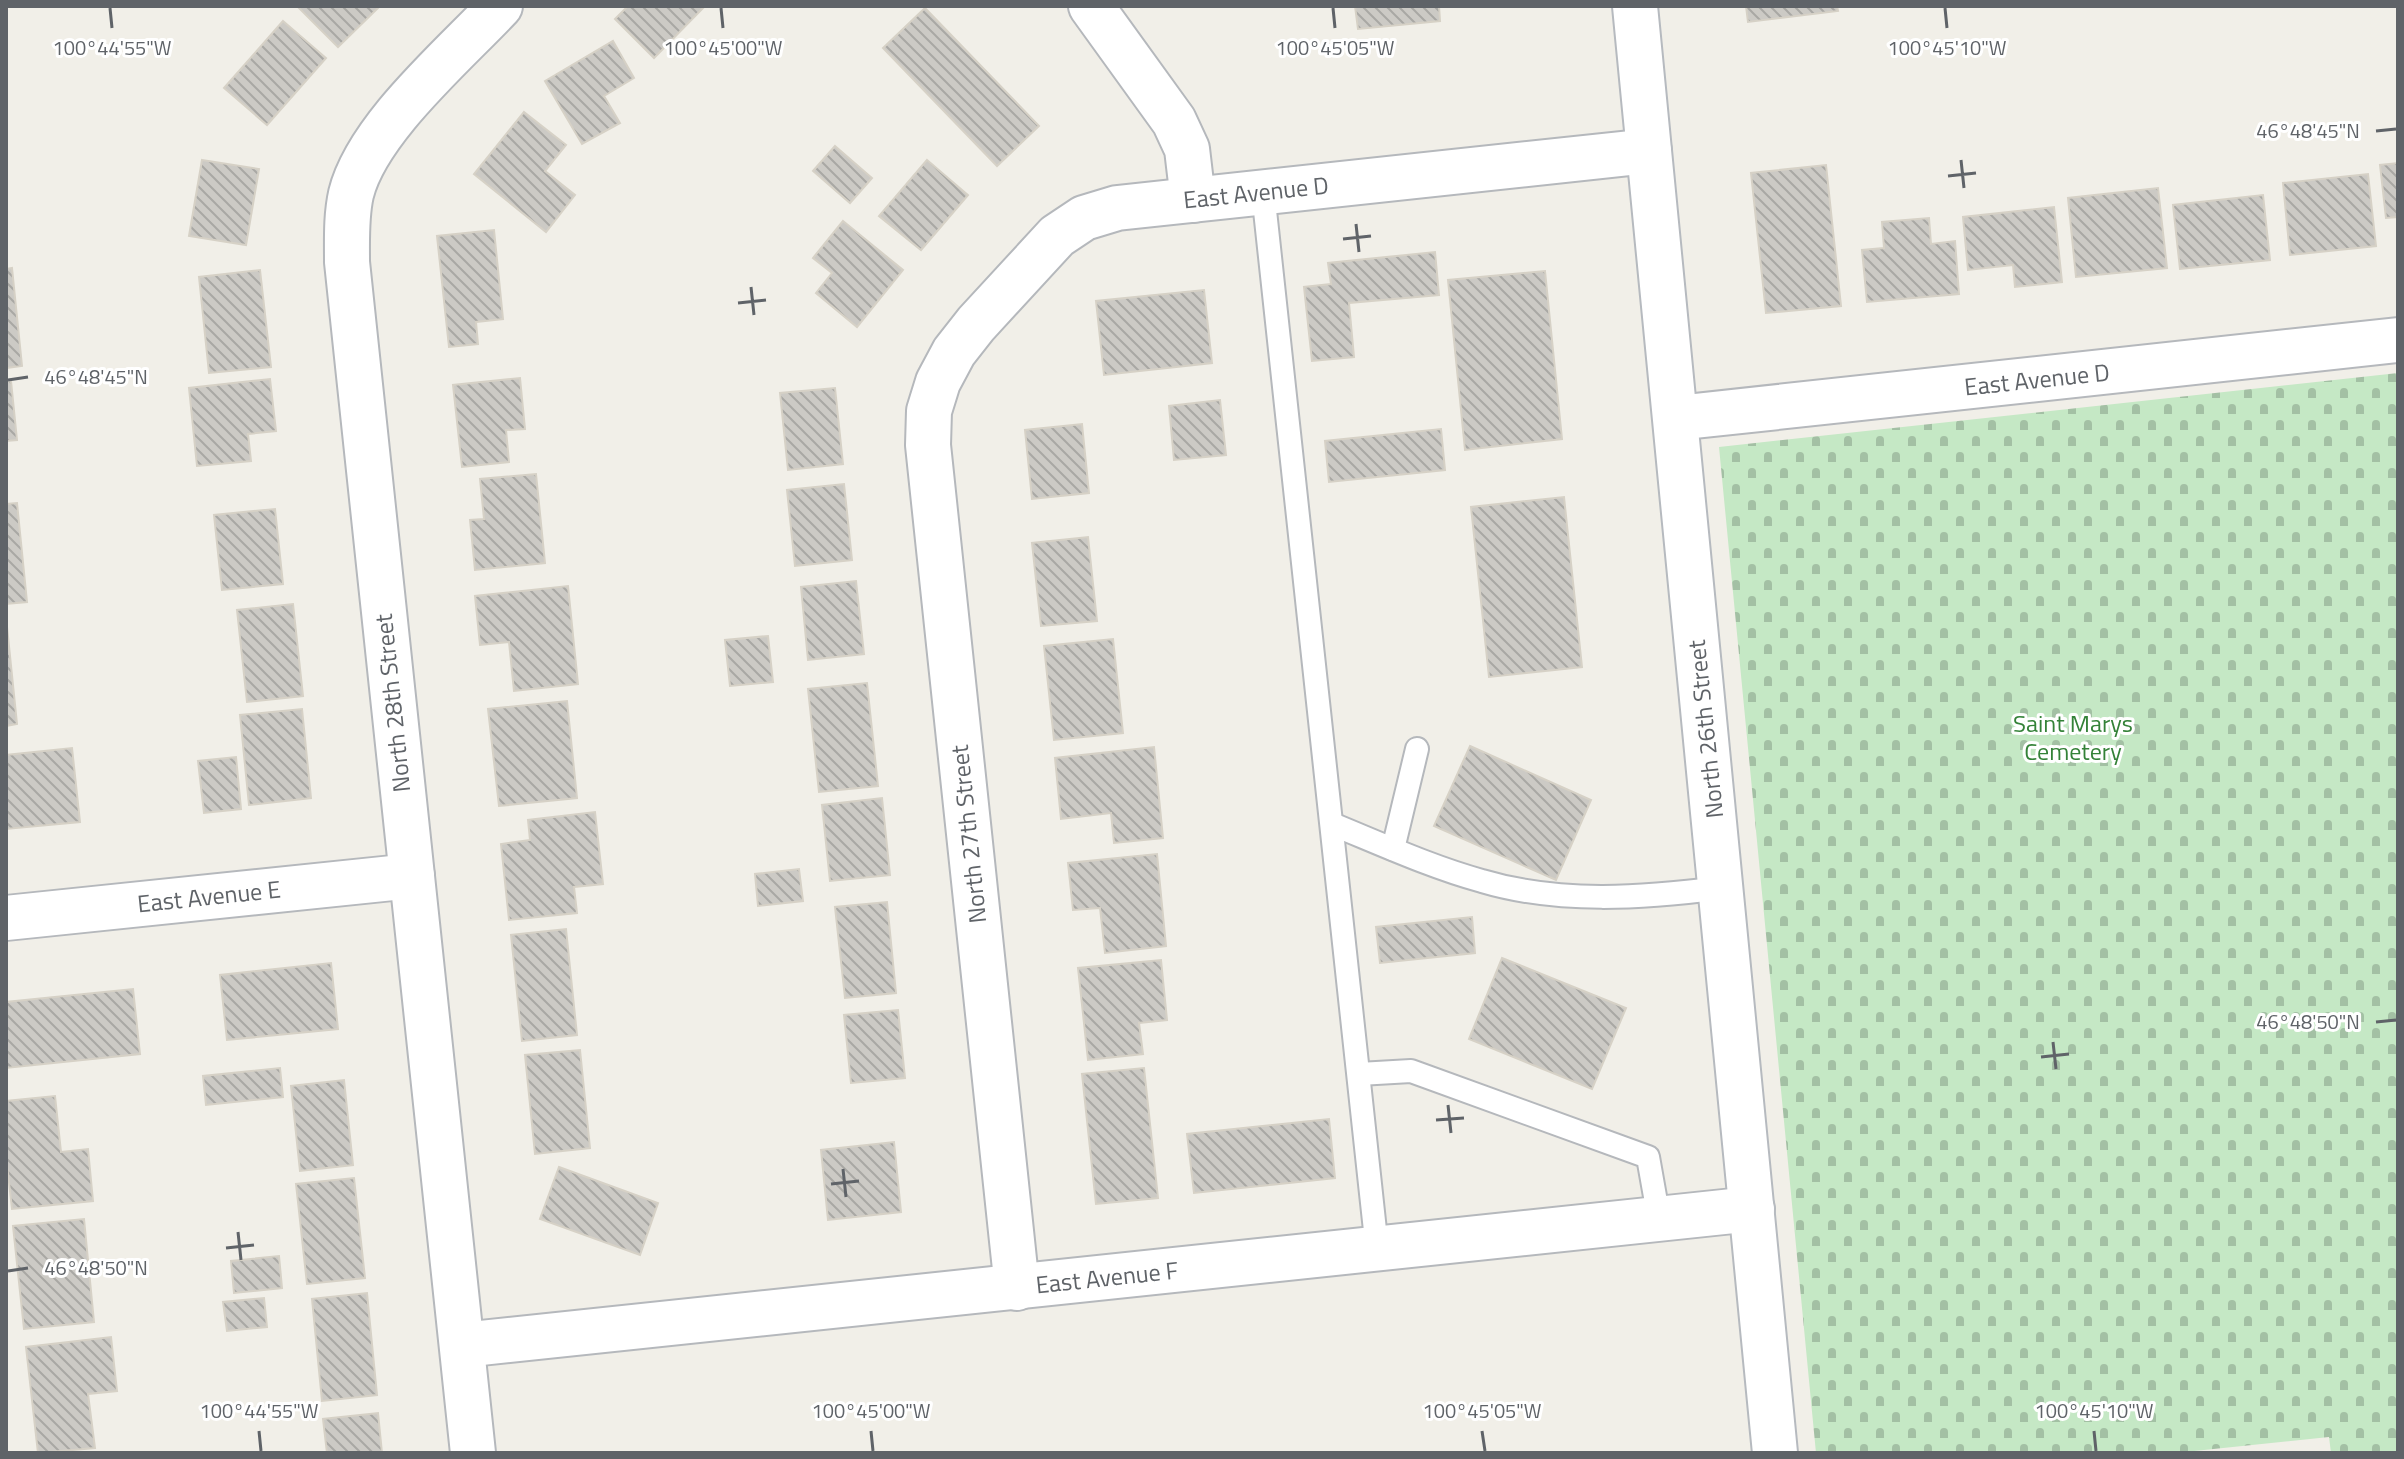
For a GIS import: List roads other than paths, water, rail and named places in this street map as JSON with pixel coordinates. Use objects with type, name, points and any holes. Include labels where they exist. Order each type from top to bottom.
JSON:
[{"type":"street","name":"North 28th Street","points":[[473,1453],[347,262],[347,227],[351,195],[360,167],[376,140],[500,6]]},
{"type":"street","points":[[1091,6],[1174,121],[1187,149],[1193,200]]},
{"type":"street","name":"North 26th Street","points":[[1635,6],[1775,1453]]},
{"type":"street","name":"East Avenue D","points":[[938,382],[954,352],[976,324],[1057,236],[1084,218],[1117,208],[1649,151]]},
{"type":"street","name":"East Avenue D","points":[[1676,418],[2398,340]]},
{"type":"street","name":"North 27th Street","points":[[938,382],[929,411],[928,445],[1017,1288]]},
{"type":"street","name":"East Avenue E","points":[[6,918],[412,876]]},
{"type":"street","name":"East Avenue F","points":[[462,1345],[1752,1209]]},
{"type":"lane","points":[[1263,192],[1377,1249]]},
{"type":"lane","points":[[1393,849],[1417,749]]},
{"type":"lane","points":[[1332,824],[1482,882],[1545,894],[1655,897],[1721,888]]},
{"type":"lane","points":[[1359,1074],[1411,1071],[1648,1157],[1659,1219]]},
{"type":"park label","name":"Saint Marys Cemetery","points":[[2073,738]]}]
